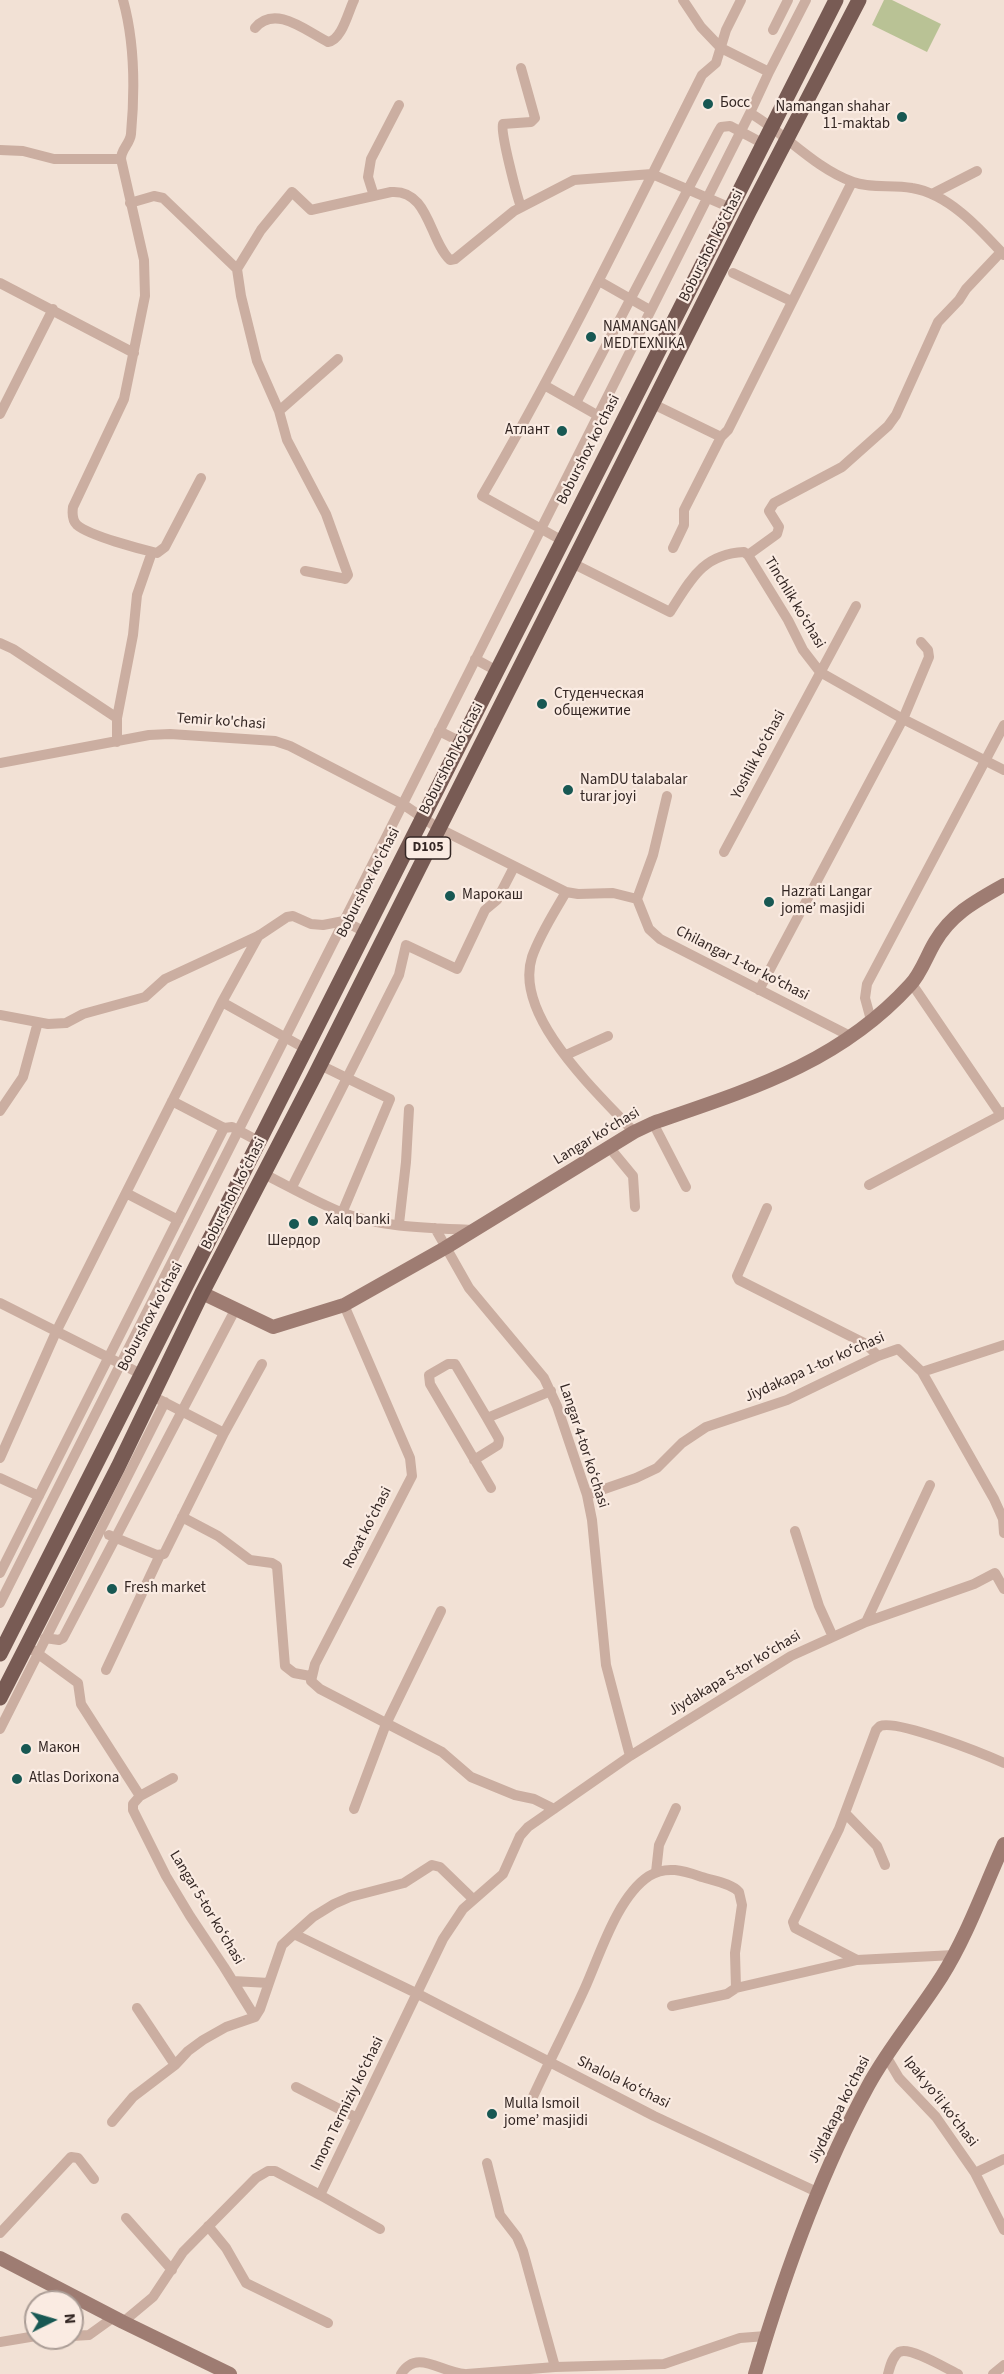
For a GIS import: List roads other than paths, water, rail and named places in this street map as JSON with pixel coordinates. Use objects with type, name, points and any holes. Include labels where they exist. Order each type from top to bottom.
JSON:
[{"type":"main road","name":"Boburshox ko'chasi","points":[[0,1654],[4,1636],[260,1142],[836,0]]},
{"type":"main road","name":"Boburshoh koʻchasi","points":[[0,1698],[32,1649],[73,1570],[158,1399],[202,1293],[320,1065],[749,212],[859,0]]},
{"type":"street","points":[[123,0],[129,21],[133,89],[130,141],[121,153],[121,159],[144,260],[145,296],[123,399],[72,513],[76,524],[89,532],[158,553],[165,547],[201,478]]},
{"type":"street","points":[[255,28],[266,18],[277,17],[331,42],[337,37],[354,0]]},
{"type":"street","points":[[683,0],[701,27],[721,48],[769,72]]},
{"type":"street","points":[[563,541],[482,496],[599,281],[702,75],[716,63],[726,30],[741,0]]},
{"type":"street","points":[[773,30],[788,0]]},
{"type":"street","points":[[0,1603],[404,805],[540,528],[806,0]]},
{"type":"street","points":[[521,68],[535,118],[531,122],[503,124],[502,130],[514,186],[522,207]]},
{"type":"street","points":[[374,196],[368,177],[371,159],[399,105]]},
{"type":"street","points":[[748,555],[777,534],[778,527],[769,511],[774,503],[842,468],[888,426],[896,415],[938,322],[1003,253],[957,210],[932,194],[912,188],[852,182],[816,163],[788,139],[750,112]]},
{"type":"street","points":[[576,403],[721,128],[730,126],[764,144]]},
{"type":"street","points":[[0,150],[24,151],[54,159],[121,159]]},
{"type":"street","points":[[932,194],[977,171]]},
{"type":"street","points":[[237,269],[261,230],[289,193],[294,192],[310,210],[398,192],[412,197],[426,214],[450,260],[455,259],[522,207],[574,180],[652,174],[708,196],[731,208]]},
{"type":"street","points":[[673,548],[684,525],[684,510],[720,437],[728,430],[852,182]]},
{"type":"street","points":[[130,203],[154,196],[163,198],[237,269],[241,296],[257,361],[279,411],[287,440],[326,514],[348,575],[345,579],[305,571]]},
{"type":"street","points":[[734,273],[791,301]]},
{"type":"street","points":[[599,281],[650,310]]},
{"type":"street","points":[[0,283],[134,353]]},
{"type":"street","points":[[0,414],[53,309]]},
{"type":"street","points":[[279,411],[338,359]]},
{"type":"street","points":[[544,385],[597,415]]},
{"type":"street","points":[[653,404],[720,437]]},
{"type":"street","points":[[117,742],[117,718],[134,635],[137,595],[152,552]]},
{"type":"street","name":"Tinchlik koʻchasi","points":[[572,563],[670,612],[696,572],[703,566],[720,556],[744,552],[788,620],[803,650],[820,672],[903,719],[1004,770]]},
{"type":"street","name":"Yoshlik koʻchasi","points":[[724,852],[856,606]]},
{"type":"street","points":[[759,990],[903,719],[929,657],[928,650],[921,642]]},
{"type":"street","points":[[0,643],[13,649],[117,718]]},
{"type":"street","points":[[475,659],[497,671]]},
{"type":"street","points":[[871,1020],[866,998],[867,984],[1004,725]]},
{"type":"street","points":[[439,731],[461,742]]},
{"type":"street","name":"Temir ko'chasi","points":[[0,763],[170,734],[275,741],[290,746],[404,805],[438,828]]},
{"type":"street","points":[[438,828],[566,892],[613,893],[637,899],[653,855],[667,796]]},
{"type":"street","points":[[292,1187],[399,975],[406,945],[457,969],[485,910],[497,900],[514,867]]},
{"type":"street","name":"Langar koʻchasi","points":[[202,1293],[273,1327],[344,1305],[445,1248],[634,1132],[784,1076],[824,1055],[852,1037],[912,984],[936,940],[954,915],[1004,885]]},
{"type":"street","points":[[566,892],[532,958],[529,978],[536,1008],[566,1055],[634,1132]]},
{"type":"street","name":"Chilangar 1-tor koʻchasi","points":[[637,899],[649,929],[660,939],[852,1037]]},
{"type":"street","points":[[0,1016],[38,1022],[66,1023],[83,1014],[145,997],[165,979],[260,935],[286,917],[293,916],[311,924],[323,925],[344,921],[365,932]]},
{"type":"street","points":[[0,1458],[56,1332],[222,1002],[260,935]]},
{"type":"street","points":[[869,1185],[1002,1113],[912,984]]},
{"type":"street","points":[[222,1002],[306,1049]]},
{"type":"street","points":[[0,1111],[23,1077],[38,1022]]},
{"type":"street","points":[[566,1055],[608,1036]]},
{"type":"street","points":[[320,1065],[390,1099],[342,1213]]},
{"type":"street","points":[[172,1101],[224,1128],[229,1126],[260,1142]]},
{"type":"street","points":[[399,1224],[409,1109]]},
{"type":"street","points":[[653,1123],[686,1187]]},
{"type":"street","points":[[0,1573],[224,1128]]},
{"type":"street","points":[[609,1147],[633,1176],[635,1207]]},
{"type":"street","points":[[264,1174],[342,1213],[364,1219],[435,1228],[475,1230]]},
{"type":"street","points":[[126,1193],[178,1220]]},
{"type":"street","points":[[767,1208],[737,1276],[739,1280],[866,1344],[878,1356]]},
{"type":"street","name":"Langar 4-tor koʻchasi","points":[[435,1228],[469,1288],[544,1378],[551,1391],[587,1496],[592,1520],[606,1665],[630,1755]]},
{"type":"street","points":[[0,1303],[141,1374]]},
{"type":"street","name":"Roxat koʻchasi","points":[[310,1676],[412,1476],[410,1458],[344,1305]]},
{"type":"street","points":[[45,1638],[59,1640],[63,1638],[235,1310]]},
{"type":"street","points":[[922,1372],[1004,1344]]},
{"type":"street","name":"Jiydakapa 1-tor koʻchasi","points":[[587,1496],[657,1468],[682,1443],[706,1427],[787,1400],[898,1348],[922,1372],[1004,1518],[1004,1533]]},
{"type":"street","points":[[106,1670],[160,1555],[164,1554],[224,1433],[262,1364]]},
{"type":"street","points":[[474,1460],[498,1445],[499,1439],[455,1364],[447,1364],[429,1375],[430,1384],[474,1460],[491,1488]]},
{"type":"street","points":[[487,1418],[551,1391]]},
{"type":"street","points":[[158,1399],[224,1433]]},
{"type":"street","points":[[0,1478],[39,1496]]},
{"type":"street","points":[[866,1622],[930,1485]]},
{"type":"street","points":[[182,1517],[218,1536],[250,1560],[272,1563],[277,1566],[285,1666],[294,1673],[310,1676],[311,1681],[320,1689],[442,1752],[471,1777],[515,1795],[534,1799],[554,1809]]},
{"type":"street","points":[[94,1528],[160,1555]]},
{"type":"street","points":[[795,1531],[819,1606],[832,1637]]},
{"type":"street","points":[[0,1729],[32,1649],[45,1638],[73,1570],[93,1580]]},
{"type":"street","name":"Jiydakapa 5-tor koʻchasi","points":[[554,1809],[630,1755],[791,1656],[866,1622],[974,1584],[1000,1571],[1004,1589]]},
{"type":"street","points":[[354,1809],[386,1724],[441,1611]]},
{"type":"street","points":[[32,1649],[78,1683],[81,1704],[140,1796],[173,1778]]},
{"type":"street","points":[[857,1960],[793,1924],[845,1813],[876,1730],[883,1724],[894,1725],[968,1748],[1004,1763]]},
{"type":"street","name":"Langar 5-tor koʻchasi","points":[[140,1796],[133,1804],[133,1810],[178,1896],[255,2017]]},
{"type":"street","points":[[656,1872],[659,1845],[676,1808]]},
{"type":"street","name":"Imom Termiziy koʻchasi","points":[[84,2335],[118,2320],[153,2298],[183,2252],[256,2178],[268,2171],[279,2172],[320,2195],[443,1939],[456,1918],[473,1899],[503,1874],[520,1836],[528,1827],[554,1809]]},
{"type":"street","points":[[845,1813],[877,1846],[885,1865]]},
{"type":"street","name":"Jiydakapa ko'chasi","points":[[755,2374],[766,2336],[817,2192],[867,2087],[954,1955],[1004,1844]]},
{"type":"street","points":[[112,2122],[133,2097],[176,2065],[188,2051],[214,2032],[255,2017],[260,2009],[282,1944],[313,1917],[334,1904],[350,1897],[404,1883],[432,1865],[440,1867],[473,1899]]},
{"type":"street","points":[[531,2101],[625,1903],[647,1877],[656,1872],[670,1869],[682,1871],[729,1885],[739,1892],[742,1905],[735,1953],[736,1988]]},
{"type":"street","name":"Shalola koʻchasi","points":[[294,1934],[418,1994],[664,2121],[817,2192]]},
{"type":"street","points":[[672,2006],[727,1994],[736,1988],[857,1960],[954,1955]]},
{"type":"street","points":[[233,1981],[268,1983]]},
{"type":"street","points":[[137,2008],[176,2065]]},
{"type":"street","name":"Ipak yoʻli koʻchasi","points":[[886,2056],[899,2078],[936,2116],[975,2173],[1004,2230]]},
{"type":"street","points":[[296,2087],[357,2118]]},
{"type":"street","points":[[0,2233],[71,2157],[78,2158],[94,2178]]},
{"type":"street","points":[[975,2173],[1004,2159]]},
{"type":"street","points":[[487,2163],[500,2215],[517,2237],[523,2251],[555,2367]]},
{"type":"street","points":[[320,2195],[380,2229]]},
{"type":"street","points":[[126,2218],[172,2270]]},
{"type":"street","points":[[208,2226],[226,2248],[246,2283],[328,2324]]},
{"type":"street","points":[[0,2258],[118,2320],[230,2374]]},
{"type":"street","points":[[401,2374],[406,2366],[415,2361],[454,2374],[555,2367],[664,2364],[740,2338],[766,2336]]},
{"type":"street","points":[[0,2342],[24,2338]]},
{"type":"street","points":[[888,2374],[892,2360],[898,2353],[904,2351],[918,2354],[958,2374]]},
{"type":"street","points":[[993,2374],[1004,2365]]},
{"type":"place","name":"Босс","points":[[708,104]]},
{"type":"place","name":"Namangan shahar 11-maktab","points":[[902,117]]},
{"type":"place","name":"NAMANGAN MEDTEXNIKA","points":[[591,337]]},
{"type":"place","name":"Атлант","points":[[562,431]]},
{"type":"place","name":"Студенческая общежитие","points":[[542,704]]},
{"type":"place","name":"NamDU talabalar turar joyi","points":[[568,790]]},
{"type":"place","name":"Марокаш","points":[[450,896]]},
{"type":"place","name":"Hazrati Langar jome’ masjidi","points":[[769,902]]},
{"type":"place","name":"Xalq banki","points":[[313,1221]]},
{"type":"place","name":"Шердор","points":[[294,1224]]},
{"type":"place","name":"Fresh market","points":[[112,1589]]},
{"type":"place","name":"Макон","points":[[26,1749]]},
{"type":"place","name":"Atlas Dorixona","points":[[17,1779]]},
{"type":"place","name":"Mulla Ismoil jome’ masjidi","points":[[492,2114]]}]
